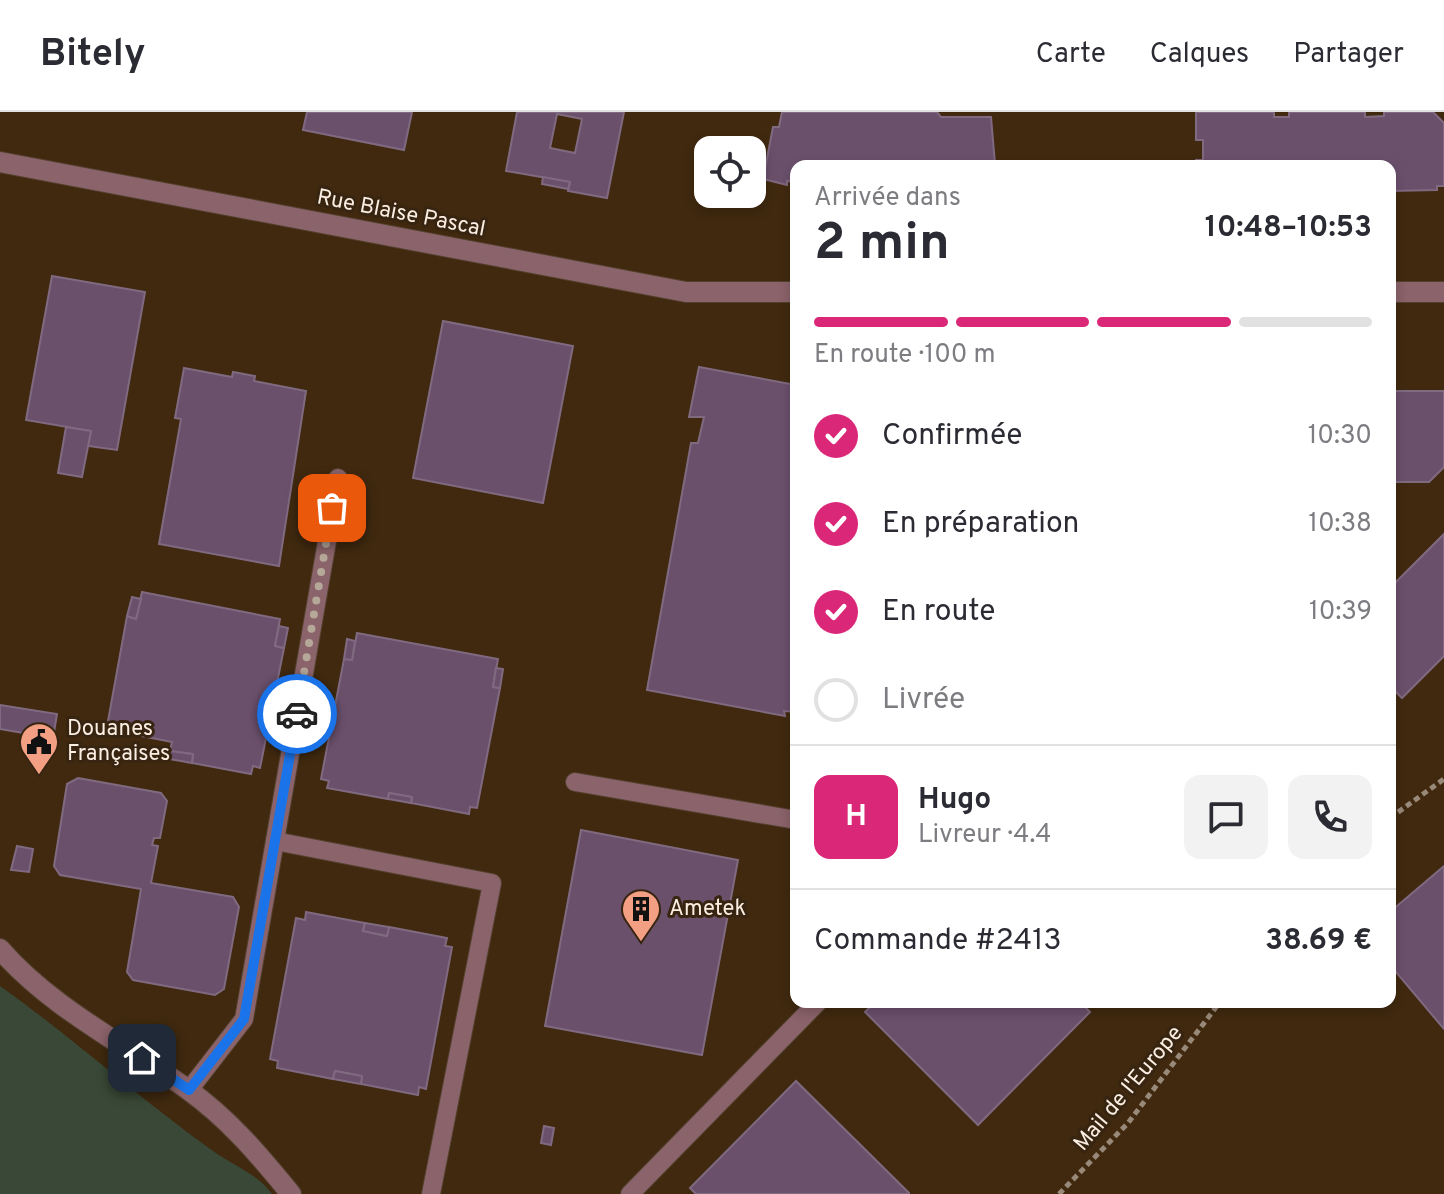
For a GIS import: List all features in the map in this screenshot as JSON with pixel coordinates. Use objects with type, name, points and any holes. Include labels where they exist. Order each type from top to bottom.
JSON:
[{"type":"street","name":"Rue Blaise Pascal","points":[[0,162],[686,292],[790,292]]},
{"type":"street","points":[[1396,292],[1444,292]]},
{"type":"street","points":[[0,949],[26,978],[189,1090],[239,1131],[291,1194]]},
{"type":"lane","points":[[189,1090],[244,1019],[338,478]]},
{"type":"lane","points":[[575,782],[790,819]]},
{"type":"lane","points":[[275,841],[492,883],[431,1194]]},
{"type":"lane","points":[[630,1194],[812,1008]]},
{"type":"path","points":[[1396,814],[1444,779]]},
{"type":"path","name":"Mail de l'Europe","points":[[1059,1194],[1128,1123],[1215,1008]]},
{"type":"shaded area","points":[[0,112],[1444,112],[1444,1194],[0,1194]]},
{"type":"green space","points":[[0,986],[186,1131],[260,1181],[272,1194],[0,1194]]},
{"type":"building","points":[[307,112],[412,112],[404,150],[303,130]]},
{"type":"building","points":[[517,112],[624,112],[607,198],[568,191],[570,182],[506,171]],"holes":[[[557,114],[582,119],[575,153],[550,148]]]},
{"type":"building","points":[[782,112],[937,112],[941,117],[991,117],[995,160],[790,160],[790,181],[787,181],[787,185],[766,180],[773,127],[779,127]]},
{"type":"building","points":[[1196,112],[1274,112],[1274,117],[1289,117],[1289,112],[1365,112],[1365,117],[1384,116],[1384,112],[1433,112],[1444,123],[1444,186],[1437,186],[1437,190],[1396,191],[1396,160],[1203,160],[1203,140],[1196,140]]},
{"type":"building","points":[[543,177],[570,182],[568,189],[542,184]]},
{"type":"building","points":[[52,276],[145,292],[117,450],[88,446],[91,431],[26,420]]},
{"type":"building","points":[[443,321],[573,346],[543,503],[413,478]]},
{"type":"building","points":[[699,367],[790,384],[790,712],[784,711],[785,716],[647,690],[691,443],[698,443],[704,417],[689,417]]},
{"type":"building","points":[[184,368],[232,377],[233,372],[255,376],[254,381],[306,391],[279,566],[159,544],[181,419],[175,418]]},
{"type":"building","points":[[1396,391],[1444,391],[1444,467],[1429,482],[1396,482]]},
{"type":"building","points":[[66,427],[91,431],[82,477],[58,473]]},
{"type":"building","points":[[1444,534],[1444,656],[1402,698],[1396,692],[1396,582]]},
{"type":"building","points":[[142,592],[280,619],[275,646],[284,648],[260,768],[253,766],[251,774],[192,763],[193,754],[170,751],[172,742],[116,731],[117,723],[108,721],[127,616],[136,619]]},
{"type":"building","points":[[132,597],[141,599],[136,619],[127,616]]},
{"type":"building","points":[[279,626],[288,628],[284,648],[275,646]]},
{"type":"building","points":[[357,633],[498,659],[493,687],[500,688],[477,808],[470,807],[469,814],[411,803],[412,797],[389,793],[388,799],[327,788],[329,781],[321,779],[344,659],[352,660]]},
{"type":"building","points":[[347,639],[355,641],[352,660],[344,659]]},
{"type":"building","points":[[496,668],[503,669],[500,688],[493,687]]},
{"type":"building","points":[[0,705],[57,714],[53,738],[0,729]]},
{"type":"building","points":[[170,751],[193,754],[192,763],[169,759]]},
{"type":"building","points":[[78,778],[161,793],[167,801],[160,838],[154,838],[152,845],[158,846],[151,883],[233,897],[239,907],[224,989],[215,995],[133,980],[127,972],[141,889],[60,875],[54,866],[67,784]]},
{"type":"building","points":[[389,793],[412,797],[411,803],[388,799]]},
{"type":"building","name":"Ametek","points":[[581,830],[738,860],[702,1055],[545,1026]]},
{"type":"building","points":[[17,846],[33,849],[29,872],[11,870]]},
{"type":"building","points":[[1444,866],[1444,1029],[1396,972],[1396,907]]},
{"type":"building","points":[[306,912],[365,923],[363,931],[387,936],[389,927],[447,938],[445,946],[452,947],[426,1089],[419,1087],[418,1095],[361,1084],[362,1076],[335,1071],[333,1079],[277,1068],[278,1061],[270,1059],[296,918],[305,920]]},
{"type":"building","points":[[365,923],[389,927],[387,936],[363,931]]},
{"type":"building","points":[[869,1008],[1086,1008],[1090,1012],[978,1125],[865,1012]]},
{"type":"building","points":[[335,1071],[362,1076],[361,1084],[333,1079]]},
{"type":"building","points":[[796,1081],[909,1194],[696,1194],[690,1188]]},
{"type":"building","points":[[544,1126],[554,1128],[551,1145],[541,1143]]},
{"type":"way so far","points":[[297,714],[332,508]]},
{"type":"place","name":"Douanes Françaises","points":[[39,776]]},
{"type":"place","name":"Ametek","points":[[641,943]]},
{"type":"route","points":[[142,1058],[189,1090],[244,1019],[297,714]]}]
